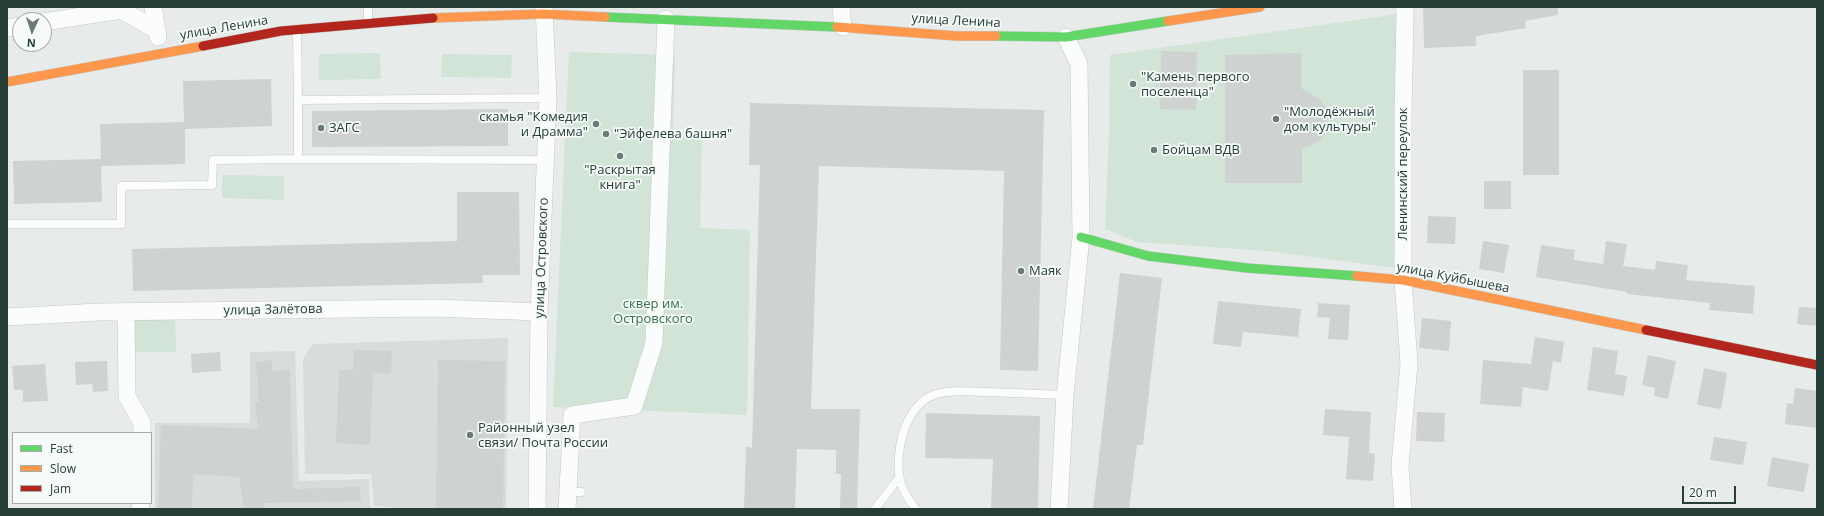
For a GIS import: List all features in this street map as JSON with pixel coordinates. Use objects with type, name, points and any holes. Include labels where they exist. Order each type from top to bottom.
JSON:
[{"type":"main road","name":"улица Ленина","points":[[7,82],[281,31],[544,10],[666,19],[843,27],[957,36],[1066,37],[1134,28],[1219,12],[1260,7]]},
{"type":"main road","name":"улица Куйбышева","points":[[1081,237],[1148,256],[1247,268],[1403,280],[1817,365]]},
{"type":"street","points":[[153,7],[160,53]]},
{"type":"street","points":[[841,7],[843,27]]},
{"type":"street","name":"Ленинский переулок","points":[[1403,509],[1400,465],[1409,364],[1403,280],[1402,119],[1404,7]]},
{"type":"street","points":[[52,21],[121,10],[157,30]]},
{"type":"street","name":"улица Островского","points":[[537,509],[540,312],[548,98],[544,10]]},
{"type":"street","points":[[567,509],[574,492],[572,415],[634,406],[654,343],[666,19]]},
{"type":"street","points":[[1060,509],[1065,395],[1081,237],[1079,64],[1066,37]]},
{"type":"street","name":"улица Залётова","points":[[7,317],[126,312],[434,308],[540,312]]},
{"type":"street","points":[[126,312],[127,396],[142,423],[142,432]]},
{"type":"lane","points":[[368,7],[368,24]]},
{"type":"lane","points":[[297,30],[298,159]]},
{"type":"lane","points":[[298,100],[548,98]]},
{"type":"lane","points":[[7,224],[121,224],[120,186],[212,186],[212,160],[546,160]]},
{"type":"lane","points":[[916,509],[908,499],[898,479],[898,461],[901,435],[912,412],[935,394],[957,391],[1065,395]]},
{"type":"lane","points":[[875,509],[898,479]]},
{"type":"shaded area","points":[[508,338],[506,509],[414,509],[374,506],[371,474],[305,474],[303,359],[313,344]]},
{"type":"shaded area","points":[[295,351],[299,481],[369,479],[370,509],[155,509],[155,423],[250,423],[250,352]]},
{"type":"green space","points":[[1405,13],[1396,268],[1267,251],[1137,242],[1105,229],[1109,135],[1110,55]]},
{"type":"green space","name":"сквер им. Островского","points":[[569,52],[675,55],[673,136],[702,138],[700,228],[750,230],[747,415],[553,407]]},
{"type":"green space","points":[[380,53],[381,79],[319,80],[319,54]]},
{"type":"green space","points":[[442,54],[512,55],[511,78],[441,77]]},
{"type":"green space","points":[[222,175],[284,176],[284,200],[222,198]]},
{"type":"green space","points":[[175,316],[176,352],[134,352],[134,317]]},
{"type":"building","points":[[1558,7],[1558,15],[1525,21],[1526,28],[1476,36],[1476,46],[1424,48],[1423,8]]},
{"type":"building","points":[[1161,51],[1197,52],[1196,110],[1160,109]]},
{"type":"building","name":"\"Молодёжный дом культуры\"","points":[[1301,53],[1301,88],[1318,98],[1324,105],[1328,124],[1319,141],[1311,146],[1302,148],[1302,183],[1225,183],[1225,55]]},
{"type":"building","points":[[1523,70],[1559,70],[1559,175],[1523,175]]},
{"type":"building","points":[[271,79],[272,126],[185,129],[185,164],[101,166],[102,202],[14,204],[13,161],[101,159],[100,124],[184,122],[183,81]]},
{"type":"building","points":[[750,103],[1044,110],[1038,371],[1000,370],[1004,171],[819,166],[811,409],[860,409],[857,509],[840,509],[841,474],[836,474],[836,450],[797,449],[795,509],[744,509],[746,446],[752,448],[760,165],[749,165]]},
{"type":"building","points":[[508,109],[508,146],[312,147],[312,111]]},
{"type":"building","points":[[1484,181],[1511,181],[1511,209],[1484,209]]},
{"type":"building","points":[[457,192],[519,192],[520,275],[482,275],[483,283],[133,291],[132,249],[457,241]]},
{"type":"building","points":[[1428,216],[1456,217],[1455,244],[1427,243]]},
{"type":"building","points":[[1483,241],[1509,245],[1504,273],[1479,269]]},
{"type":"building","points":[[1606,241],[1627,244],[1623,266],[1655,270],[1656,261],[1688,265],[1686,280],[1755,286],[1753,314],[1709,310],[1710,303],[1627,294],[1627,292],[1536,277],[1541,245],[1575,250],[1574,260],[1603,264]]},
{"type":"building","points":[[1120,273],[1162,278],[1143,445],[1137,445],[1129,509],[1093,509]]},
{"type":"building","points":[[1218,301],[1301,309],[1298,337],[1243,332],[1241,347],[1213,344]]},
{"type":"building","points":[[1318,303],[1350,305],[1348,340],[1328,339],[1330,318],[1317,317]]},
{"type":"building","points":[[1799,307],[1817,308],[1817,326],[1797,324]]},
{"type":"building","points":[[1422,318],[1451,321],[1449,351],[1419,348]]},
{"type":"building","points":[[1535,337],[1564,342],[1561,363],[1553,361],[1548,391],[1523,387],[1521,407],[1480,404],[1483,360],[1531,364]]},
{"type":"building","points":[[1593,347],[1618,351],[1615,374],[1627,376],[1624,396],[1587,390]]},
{"type":"building","points":[[354,350],[392,351],[391,374],[373,373],[370,445],[336,443],[339,370],[353,370]]},
{"type":"building","points":[[220,352],[221,371],[192,373],[191,354]]},
{"type":"building","points":[[1648,355],[1676,361],[1668,399],[1654,396],[1655,388],[1642,385]]},
{"type":"building","points":[[272,360],[272,371],[290,370],[293,489],[360,487],[361,501],[264,503],[265,509],[244,509],[239,477],[194,474],[191,509],[158,509],[161,425],[258,429],[255,402],[259,402],[256,362]]},
{"type":"building","name":"Районный узел связи/ Почта России","points":[[438,360],[505,361],[503,509],[436,509]]},
{"type":"building","points":[[107,361],[108,391],[93,392],[92,384],[76,385],[75,362]]},
{"type":"building","points":[[45,364],[48,401],[23,402],[23,390],[14,390],[12,366]]},
{"type":"building","points":[[1704,368],[1727,373],[1721,409],[1697,405]]},
{"type":"building","points":[[1795,388],[1817,391],[1817,428],[1785,424],[1787,403],[1793,404]]},
{"type":"building","points":[[1325,409],[1371,412],[1369,453],[1375,454],[1373,481],[1346,479],[1349,437],[1323,435]]},
{"type":"building","points":[[1417,412],[1445,413],[1444,442],[1416,441]]},
{"type":"building","points":[[926,413],[1040,416],[1038,509],[991,509],[993,459],[925,458]]},
{"type":"building","points":[[1714,437],[1747,442],[1743,465],[1710,460]]},
{"type":"building","points":[[1772,457],[1809,464],[1804,492],[1767,486]]},
{"type":"traffic: fast","points":[[605,17],[837,27]]},
{"type":"traffic: fast","points":[[996,36],[1066,37],[1168,21]]},
{"type":"traffic: fast","points":[[1081,237],[1148,256],[1247,268],[1357,276]]},
{"type":"traffic: slow","points":[[1168,21],[1260,7]]},
{"type":"traffic: slow","points":[[433,18],[543,14],[605,17]]},
{"type":"traffic: slow","points":[[837,27],[957,36],[996,36]]},
{"type":"traffic: slow","points":[[7,82],[203,46]]},
{"type":"traffic: slow","points":[[1357,276],[1403,280],[1646,330]]},
{"type":"traffic: jam","points":[[203,46],[281,31],[433,18]]},
{"type":"traffic: jam","points":[[1646,330],[1817,365]]},
{"type":"place","name":"\"Камень первого поселенца\"","points":[[1133,84]]},
{"type":"place","name":"\"Молодёжный дом культуры\"","points":[[1276,119]]},
{"type":"place","name":"скамья \"Комедия и Драмма\"","points":[[596,124]]},
{"type":"place","name":"ЗАГС","points":[[321,128]]},
{"type":"place","name":"\"Эйфелева башня\"","points":[[606,134]]},
{"type":"place","name":"Бойцам ВДВ","points":[[1154,150]]},
{"type":"place","name":"\"Раскрытая книга\"","points":[[620,156]]},
{"type":"place","name":"Maяк","points":[[1021,271]]},
{"type":"place","name":"Районный узел связи/ Почта России","points":[[470,435]]}]
